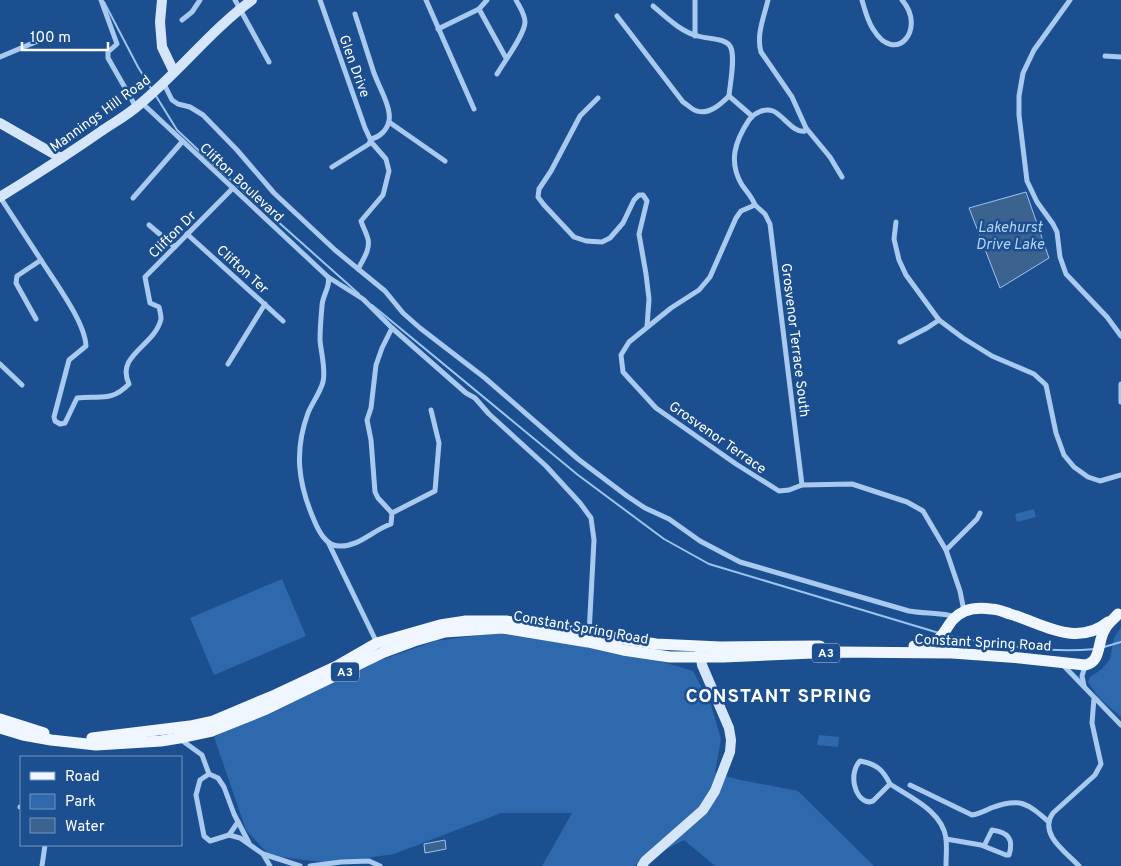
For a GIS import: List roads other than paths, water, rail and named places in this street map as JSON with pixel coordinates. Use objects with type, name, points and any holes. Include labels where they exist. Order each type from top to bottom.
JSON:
[{"type":"main road","points":[[162,0],[160,22],[162,47],[174,72]]},
{"type":"main road","name":"Mannings Hill Road","points":[[0,197],[141,103],[164,84],[237,5],[252,0]]},
{"type":"main road","points":[[0,123],[61,158]]},
{"type":"main road","name":"Constant Spring Road","points":[[0,718],[47,734],[88,738],[190,726],[213,721],[381,648],[445,632],[502,628],[589,638],[623,650],[670,657],[700,652],[928,645],[942,635],[960,614],[976,608],[994,609],[1020,616],[1060,632],[1074,634],[1100,627],[1120,612]]},
{"type":"main road","name":"Constant Spring Road","points":[[700,652],[952,653],[1085,665],[1093,662],[1098,656],[1104,629],[1120,612]]},
{"type":"main road","points":[[1074,634],[1099,636],[1100,645]]},
{"type":"main road","points":[[942,635],[942,645],[946,648],[1020,658]]},
{"type":"main road","name":"Constant Spring Road","points":[[0,728],[23,735],[51,740],[96,745],[179,738],[212,731],[264,710],[381,648]]},
{"type":"main road","points":[[646,864],[703,810],[711,799],[730,752],[731,740],[728,728],[700,652]]},
{"type":"street","name":"Clifton Boulevard","points":[[101,0],[117,44],[108,52],[108,58],[141,103],[328,277],[363,299],[392,328],[466,393],[475,398],[489,414],[556,476],[580,503],[591,518],[594,540],[589,638]]},
{"type":"street","points":[[182,20],[192,12],[200,0]]},
{"type":"street","name":"Glen Drive","points":[[320,0],[354,99],[375,147],[381,151],[386,159],[389,171],[383,195],[361,221],[368,237],[368,245],[366,256],[358,269]]},
{"type":"street","points":[[426,0],[474,109]]},
{"type":"street","points":[[438,29],[479,9],[487,0]]},
{"type":"street","points":[[497,74],[519,39],[525,23],[524,15],[516,0]]},
{"type":"street","points":[[695,0],[695,36]]},
{"type":"street","points":[[768,0],[759,34],[758,44],[761,52],[792,97],[806,128],[830,157],[842,177]]},
{"type":"street","points":[[862,0],[872,29],[892,46],[901,44],[909,35],[911,15],[902,0]]},
{"type":"street","points":[[1070,0],[1034,50],[1023,73],[1019,96],[1019,115],[1027,181],[1037,202],[1057,232],[1060,257],[1066,274],[1107,317],[1121,336]]},
{"type":"street","points":[[237,5],[269,62]]},
{"type":"street","points":[[617,16],[683,102],[696,112],[709,111],[721,104],[729,96],[733,63],[732,48],[726,42],[695,36],[673,23],[653,6]]},
{"type":"street","points":[[479,9],[506,58]]},
{"type":"street","points":[[332,167],[369,144],[371,139],[377,138],[382,134],[389,122],[386,104],[373,72],[355,14]]},
{"type":"street","points":[[0,57],[52,35]]},
{"type":"street","points":[[1105,56],[1121,58]]},
{"type":"street","points":[[164,84],[172,100],[178,104],[190,107],[203,116],[274,192],[358,269],[385,291],[420,328],[485,378],[578,459],[645,508],[669,519],[700,541],[740,562],[909,611],[922,614],[960,614]]},
{"type":"street","points":[[729,96],[752,116],[763,110],[772,110],[798,131],[805,131],[806,128]]},
{"type":"street","points":[[598,98],[580,116],[551,172],[539,189],[538,198],[574,237],[586,241],[602,242],[610,238],[623,223],[638,195],[643,196],[647,201],[639,234],[648,291],[647,327]]},
{"type":"street","name":"Grosvenor Terrace South","points":[[752,116],[740,133],[735,147],[734,162],[742,185],[752,196],[755,205],[765,214],[770,224],[802,485]]},
{"type":"street","points":[[389,122],[445,161]]},
{"type":"street","points":[[133,198],[182,142]]},
{"type":"street","name":"Clifton Dr","points":[[41,260],[77,319],[86,338],[86,346],[69,360],[54,416],[60,424],[65,423],[78,398],[101,399],[121,392],[129,384],[124,375],[126,364],[148,340],[161,319],[159,308],[150,303],[145,277],[233,188]]},
{"type":"street","points":[[0,197],[41,260],[16,279],[16,283],[36,319]]},
{"type":"street","name":"Grosvenor Terrace","points":[[755,205],[741,212],[736,218],[710,277],[699,290],[671,308],[629,342],[621,355],[623,372],[656,408],[778,491],[789,490],[802,485],[852,484],[907,502],[923,511],[946,550],[960,591],[960,614]]},
{"type":"street","points":[[896,222],[894,238],[899,260],[906,275],[939,320],[992,356],[1034,374],[1046,385],[1056,433],[1064,455],[1074,467],[1088,477],[1100,481],[1121,474]]},
{"type":"street","points":[[149,225],[175,247]]},
{"type":"street","name":"Clifton Ter","points":[[187,234],[283,321]]},
{"type":"street","points":[[328,277],[329,281],[322,300],[320,340],[323,380],[308,413],[302,433],[299,456],[300,478],[305,498],[318,529],[328,542],[381,648]]},
{"type":"street","points":[[228,364],[265,304]]},
{"type":"street","points":[[900,342],[939,320]]},
{"type":"street","points":[[328,542],[337,546],[351,544],[391,524],[392,513],[375,492],[371,440],[367,420],[376,365],[392,328]]},
{"type":"street","points":[[0,364],[22,384]]},
{"type":"street","points":[[1121,384],[1121,402]]},
{"type":"street","points":[[392,513],[435,490],[439,443],[431,410]]},
{"type":"street","points":[[946,550],[977,519],[980,513]]},
{"type":"street","points":[[1060,662],[1121,725]]},
{"type":"street","points":[[1084,688],[1082,676],[1085,665]]},
{"type":"street","points":[[1079,866],[1050,836],[1048,826],[1054,813],[1099,770],[1101,758],[1092,723],[1094,698]]},
{"type":"street","points":[[179,738],[202,755],[210,774],[218,778],[224,787],[249,843]]},
{"type":"street","points":[[890,784],[873,801],[866,802],[858,795],[855,789],[854,782],[858,763],[860,761],[875,765],[883,771],[890,784],[932,812],[939,819],[946,839],[946,866]]},
{"type":"street","points":[[210,774],[200,780],[196,795],[204,836],[210,841],[230,835],[249,843],[263,854],[300,866]]},
{"type":"street","points":[[910,785],[972,815],[1015,802],[1027,804],[1049,822]]},
{"type":"street","points":[[230,835],[238,822]]},
{"type":"street","points":[[946,839],[984,846],[1006,856],[1009,855],[1012,845],[1008,837],[992,830],[984,846]]},
{"type":"street","points":[[42,866],[45,846]]},
{"type":"street","points":[[263,854],[270,866]]},
{"type":"street","points":[[310,866],[369,861],[380,866]]},
{"type":"water","name":"Lakehurst Drive Lake","points":[[1026,192],[1049,258],[1000,288],[969,208]]},
{"type":"water","points":[[445,840],[446,849],[425,853],[424,844]]},
{"type":"waterway","points":[[104,2],[152,90]]},
{"type":"waterway","points":[[156,96],[177,130],[359,294]]},
{"type":"waterway","points":[[372,305],[578,475],[664,539],[709,564],[939,633]]},
{"type":"waterway","points":[[948,636],[1039,649],[1095,649]]},
{"type":"waterway","points":[[1104,647],[1121,642]]},
{"type":"district","name":"CONSTANT SPRING","points":[[779,695]]}]
